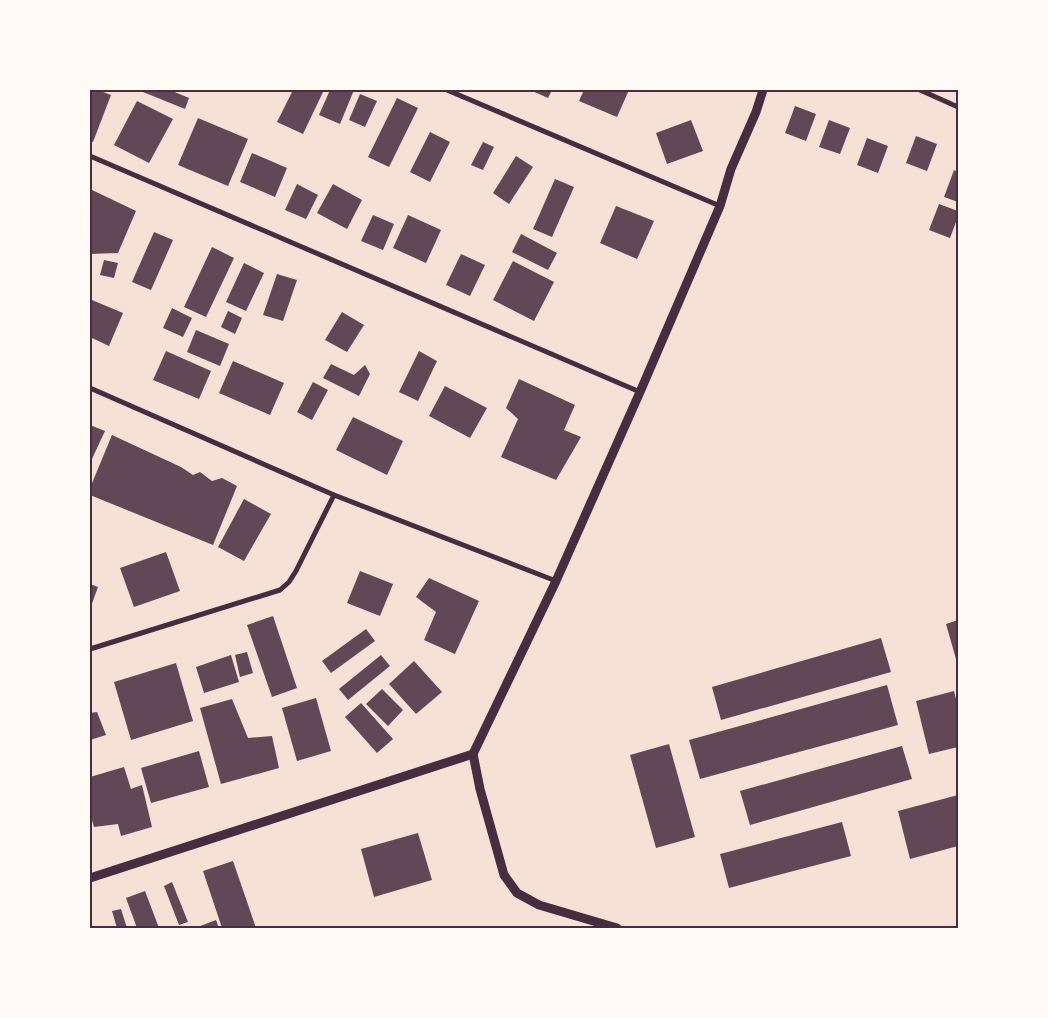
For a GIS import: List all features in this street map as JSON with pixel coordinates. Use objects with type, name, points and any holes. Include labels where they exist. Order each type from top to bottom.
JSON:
[{"type":"street","points":[[447,90],[720,206]]},
{"type":"street","points":[[617,928],[539,905],[517,893],[504,875],[472,754],[556,581],[640,392],[720,206],[731,169],[756,112],[763,90]]},
{"type":"street","points":[[920,90],[958,107]]},
{"type":"street","points":[[90,156],[640,392]]},
{"type":"street","points":[[90,388],[334,495],[556,581]]},
{"type":"street","points":[[90,649],[280,590],[289,582],[296,571],[334,495]]},
{"type":"street","points":[[90,878],[472,754]]},
{"type":"building","points":[[90,90],[98,90],[111,95],[93,142],[90,141]]},
{"type":"building","points":[[138,90],[170,90],[189,98],[185,109]]},
{"type":"building","points":[[293,90],[324,90],[303,134],[277,122]]},
{"type":"building","points":[[330,90],[354,90],[340,124],[319,115]]},
{"type":"building","points":[[530,90],[552,90],[548,98]]},
{"type":"building","points":[[584,90],[629,90],[617,117],[579,101]]},
{"type":"building","points":[[360,94],[377,101],[365,127],[349,120]]},
{"type":"building","points":[[397,98],[418,108],[389,167],[368,157]]},
{"type":"building","points":[[137,101],[173,119],[149,163],[114,145]]},
{"type":"building","points":[[795,106],[816,114],[806,141],[785,133]]},
{"type":"building","points":[[198,118],[248,139],[228,186],[178,165]]},
{"type":"building","points":[[691,120],[703,151],[667,164],[656,133]]},
{"type":"building","points":[[829,120],[850,128],[840,154],[819,147]]},
{"type":"building","points":[[430,132],[450,142],[430,182],[410,172]]},
{"type":"building","points":[[916,136],[937,144],[927,171],[906,163]]},
{"type":"building","points":[[867,138],[888,146],[878,173],[857,165]]},
{"type":"building","points":[[483,142],[494,147],[483,170],[471,165]]},
{"type":"building","points":[[252,153],[287,168],[275,197],[240,182]]},
{"type":"building","points":[[516,156],[533,167],[509,204],[493,193]]},
{"type":"building","points":[[954,170],[958,172],[958,202],[944,197]]},
{"type":"building","points":[[555,179],[574,187],[552,237],[533,229]]},
{"type":"building","points":[[297,184],[318,195],[306,219],[285,210]]},
{"type":"building","points":[[333,184],[362,200],[347,229],[317,213]]},
{"type":"building","points":[[90,189],[136,211],[118,253],[90,254]]},
{"type":"building","points":[[939,204],[958,211],[958,217],[950,238],[929,230]]},
{"type":"building","points":[[616,206],[654,221],[637,259],[600,243]]},
{"type":"building","points":[[373,215],[394,224],[383,250],[361,241]]},
{"type":"building","points":[[408,215],[441,230],[426,263],[393,248]]},
{"type":"building","points":[[154,232],[173,240],[151,290],[132,282]]},
{"type":"building","points":[[521,234],[557,253],[548,270],[512,252]]},
{"type":"building","points":[[212,247],[234,258],[206,317],[184,307]]},
{"type":"building","points":[[461,254],[485,265],[470,296],[446,285]]},
{"type":"building","points":[[104,260],[118,263],[114,278],[100,275]]},
{"type":"building","points":[[513,261],[554,282],[534,321],[493,300]]},
{"type":"building","points":[[244,263],[264,273],[246,311],[226,302]]},
{"type":"building","points":[[277,274],[297,280],[283,321],[263,315]]},
{"type":"building","points":[[92,300],[123,313],[109,346],[90,337],[90,305]]},
{"type":"building","points":[[172,308],[192,318],[183,337],[163,328]]},
{"type":"building","points":[[228,311],[242,318],[235,334],[221,327]]},
{"type":"building","points":[[342,312],[364,325],[347,352],[325,340]]},
{"type":"building","points":[[196,330],[229,344],[220,366],[187,352]]},
{"type":"building","points":[[166,351],[211,371],[199,399],[153,380]]},
{"type":"building","points":[[419,351],[437,361],[418,401],[399,392]]},
{"type":"building","points":[[233,361],[284,383],[270,415],[219,393]]},
{"type":"building","points":[[331,364],[354,375],[365,365],[370,374],[359,396],[323,378]]},
{"type":"building","points":[[519,379],[575,405],[564,430],[581,437],[556,480],[501,457],[518,419],[506,408]]},
{"type":"building","points":[[313,382],[328,390],[312,420],[297,412]]},
{"type":"building","points":[[445,386],[487,408],[470,438],[429,416]]},
{"type":"building","points":[[353,417],[403,441],[387,475],[336,450]]},
{"type":"building","points":[[90,425],[105,431],[91,461],[90,461]]},
{"type":"building","points":[[112,435],[181,467],[193,475],[200,472],[212,481],[222,478],[237,486],[213,545],[90,495],[90,488]]},
{"type":"building","points":[[244,499],[271,514],[244,561],[218,547]]},
{"type":"building","points":[[166,552],[180,591],[134,607],[120,568]]},
{"type":"building","points":[[360,571],[393,584],[380,616],[347,603]]},
{"type":"building","points":[[429,578],[479,601],[455,654],[424,640],[436,612],[416,597]]},
{"type":"building","points":[[90,584],[98,587],[90,609]]},
{"type":"building","points":[[273,616],[297,688],[272,697],[247,625]]},
{"type":"building","points":[[958,620],[958,659],[956,659],[946,624]]},
{"type":"building","points":[[366,629],[375,641],[331,673],[322,661]]},
{"type":"building","points":[[881,638],[891,672],[721,720],[712,687]]},
{"type":"building","points":[[247,652],[253,673],[240,677],[235,655]]},
{"type":"building","points":[[231,655],[239,682],[204,693],[196,667]]},
{"type":"building","points":[[381,655],[390,666],[348,700],[339,689]]},
{"type":"building","points":[[414,661],[442,692],[416,714],[389,684]]},
{"type":"building","points":[[176,663],[193,721],[131,740],[114,682]]},
{"type":"building","points":[[887,685],[898,725],[700,779],[689,740]]},
{"type":"building","points":[[382,689],[403,710],[388,726],[366,704]]},
{"type":"building","points":[[954,691],[958,707],[958,747],[929,754],[916,701]]},
{"type":"building","points":[[316,698],[331,751],[297,761],[282,708]]},
{"type":"building","points":[[232,699],[248,738],[272,736],[279,768],[221,784],[200,708]]},
{"type":"building","points":[[361,703],[393,739],[377,753],[345,717]]},
{"type":"building","points":[[97,712],[106,735],[90,740],[90,713]]},
{"type":"building","points":[[669,744],[695,837],[656,848],[630,755]]},
{"type":"building","points":[[902,746],[912,779],[750,825],[740,791]]},
{"type":"building","points":[[199,751],[209,787],[151,803],[141,768]]},
{"type":"building","points":[[124,767],[131,789],[142,785],[152,827],[121,836],[118,824],[94,827],[90,813],[90,777]]},
{"type":"building","points":[[958,795],[958,846],[910,859],[898,811]]},
{"type":"building","points":[[842,822],[851,856],[729,888],[720,854]]},
{"type":"building","points":[[418,833],[432,880],[374,897],[361,849]]},
{"type":"building","points":[[233,861],[256,928],[222,928],[203,871]]},
{"type":"building","points":[[172,882],[188,922],[179,925],[164,886]]},
{"type":"building","points":[[145,891],[159,928],[137,928],[126,898]]},
{"type":"building","points":[[121,909],[127,928],[117,928],[112,911]]},
{"type":"building","points":[[216,920],[219,928],[195,928]]}]
